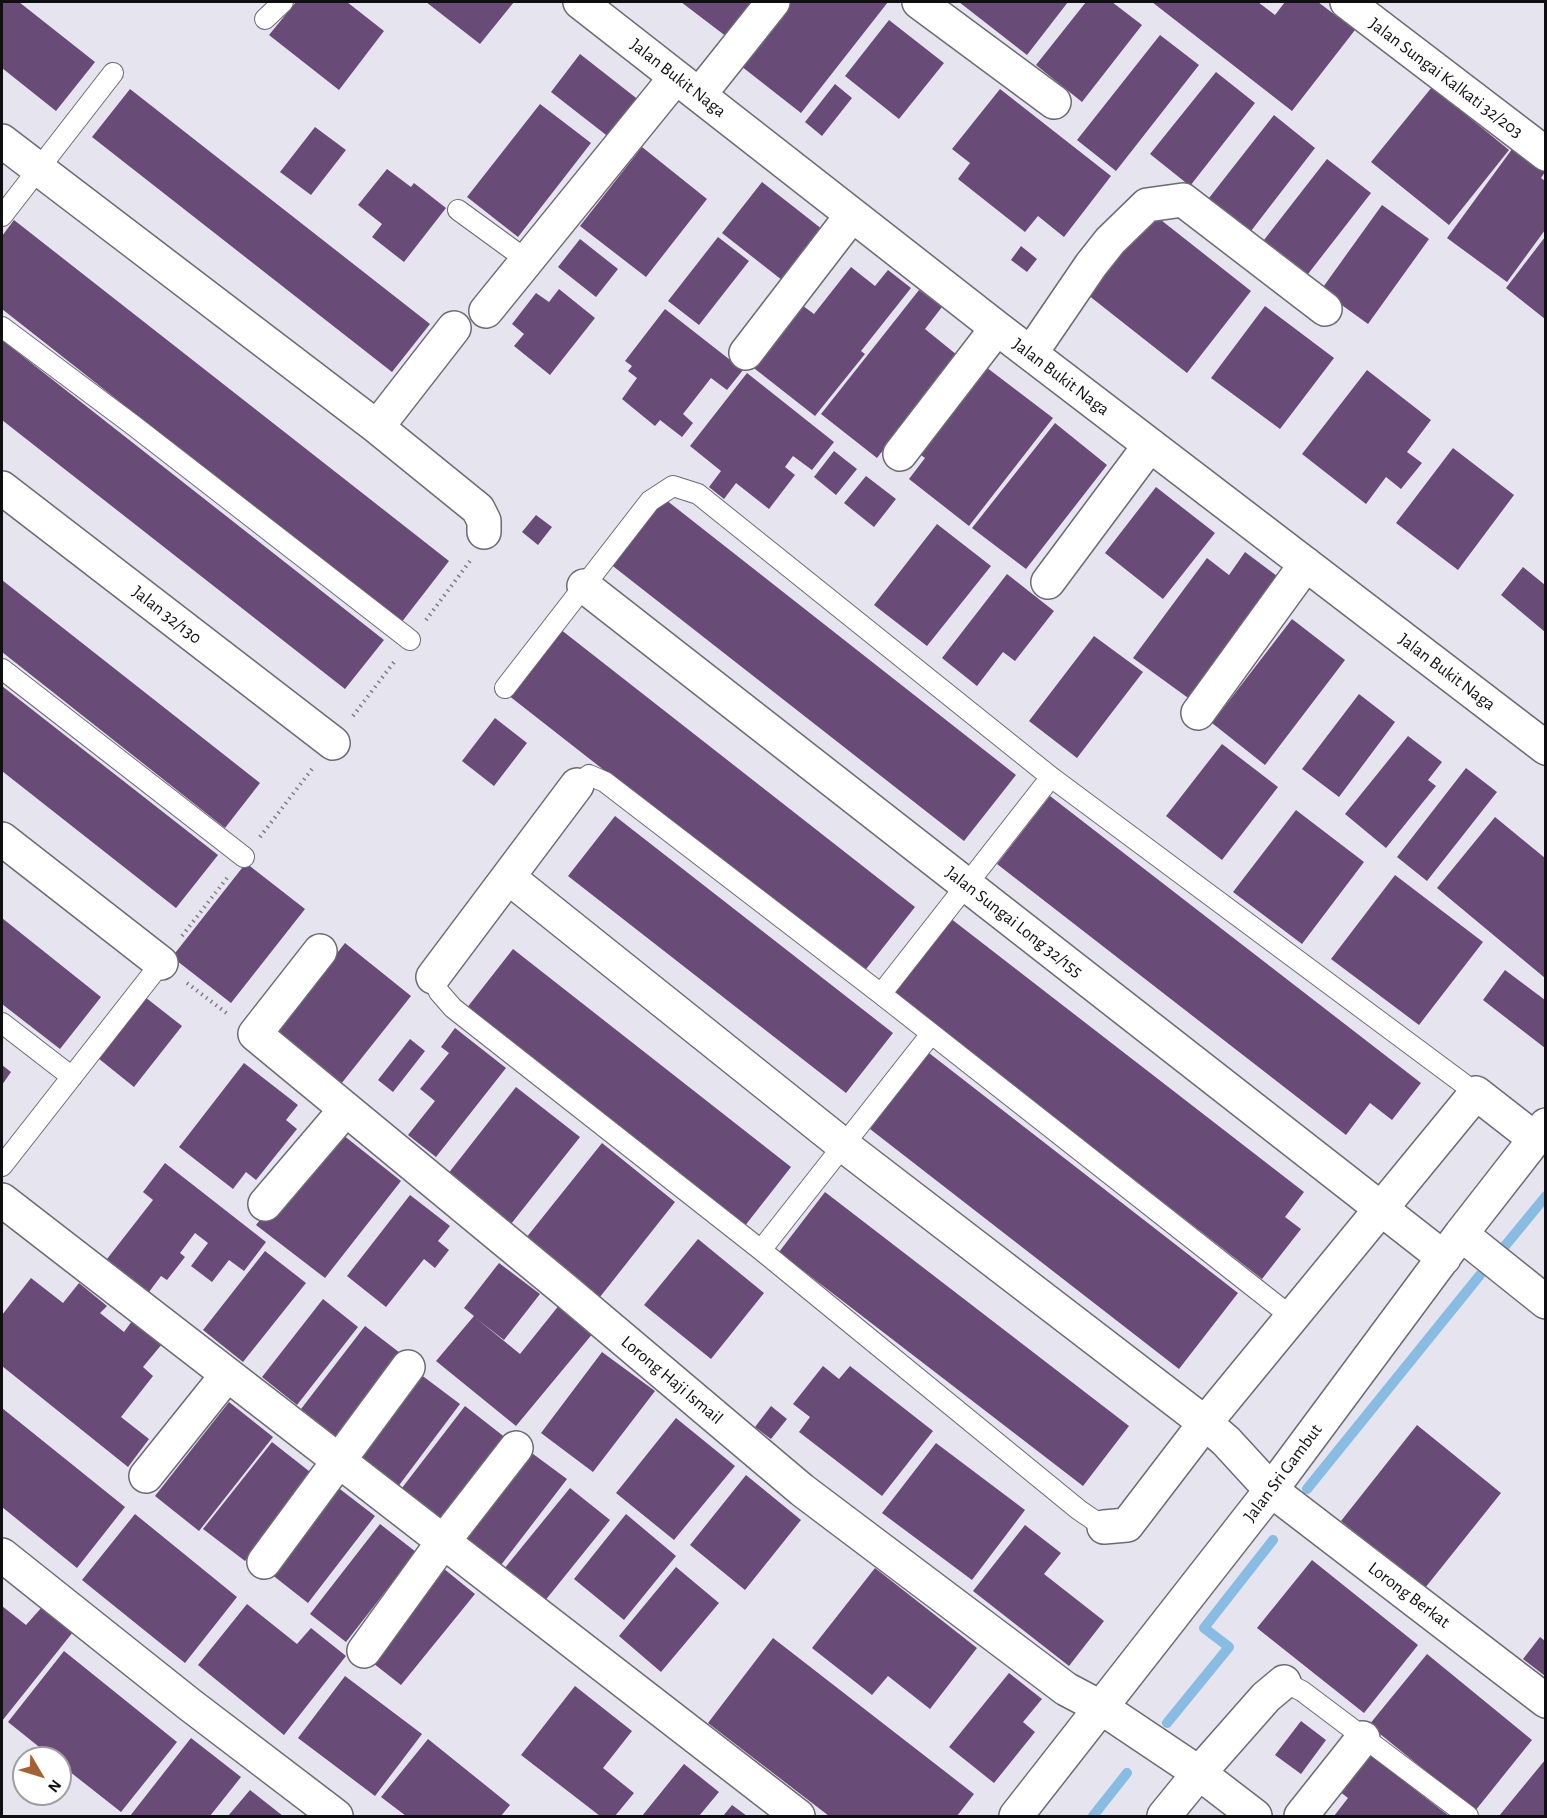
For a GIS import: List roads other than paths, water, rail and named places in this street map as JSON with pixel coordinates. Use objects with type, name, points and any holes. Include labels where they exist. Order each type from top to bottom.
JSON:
[{"type":"street","name":"Jalan Bukit Naga","points":[[580,2],[997,328],[1545,748]]},
{"type":"street","points":[[486,312],[528,261],[688,86],[773,2]]},
{"type":"street","points":[[919,2],[1054,102]]},
{"type":"street","name":"Jalan Sungai Kalkati 32/203","points":[[1347,2],[1545,154]]},
{"type":"street","points":[[2,141],[377,427],[478,509],[484,521],[484,532]]},
{"type":"street","points":[[1031,353],[1110,241],[1147,205],[1183,200],[1324,309]]},
{"type":"street","points":[[746,353],[852,215]]},
{"type":"street","points":[[377,427],[454,328]]},
{"type":"street","points":[[900,454],[997,328]]},
{"type":"street","points":[[1048,582],[1150,444]]},
{"type":"street","name":"Jalan 32/130","points":[[2,488],[333,743]]},
{"type":"street","points":[[1198,713],[1306,564]]},
{"type":"street","name":"Jalan Sungai Long 32/155","points":[[584,586],[1380,1209],[1452,1246],[1545,1302]]},
{"type":"street","points":[[433,977],[577,785]]},
{"type":"street","points":[[2,839],[161,963]]},
{"type":"street","name":"Lorong Berkat","points":[[508,877],[843,1145],[1205,1424],[1226,1441],[1271,1490],[1545,1701]]},
{"type":"street","name":"Lorong Haji Ismail","points":[[320,951],[255,1034],[574,1297],[802,1490],[1066,1689],[1102,1708],[1199,1773],[1255,1816]]},
{"type":"street","points":[[1104,1527],[1127,1525],[1205,1424],[1476,1093],[1540,1132]]},
{"type":"street","points":[[265,1204],[346,1109]]},
{"type":"street","name":"Jalan Sri Gambut","points":[[1016,1816],[1271,1490],[1452,1246],[1540,1132]]},
{"type":"street","points":[[2,1200],[798,1816]]},
{"type":"street","points":[[264,1562],[408,1367]]},
{"type":"street","points":[[146,1476],[227,1375]]},
{"type":"street","points":[[364,1651],[443,1542],[516,1448]]},
{"type":"street","points":[[2,1555],[189,1704],[336,1816]]},
{"type":"street","points":[[1164,1816],[1266,1697],[1284,1682]]},
{"type":"street","points":[[1301,1816],[1363,1738]]},
{"type":"lane","points":[[265,19],[283,2]]},
{"type":"lane","points":[[2,216],[113,73]]},
{"type":"lane","points":[[458,210],[528,261]]},
{"type":"lane","points":[[2,327],[133,425],[410,640]]},
{"type":"lane","points":[[505,688],[650,501],[673,486],[698,494],[1051,777],[1476,1093]]},
{"type":"lane","points":[[2,669],[244,857]]},
{"type":"lane","points":[[577,785],[589,775],[605,782],[1293,1318]]},
{"type":"lane","points":[[880,994],[1051,777]]},
{"type":"lane","points":[[2,1166],[161,963]]},
{"type":"lane","points":[[433,977],[439,992],[453,1008],[761,1250],[1070,1503],[1104,1527]]},
{"type":"lane","points":[[2,1023],[72,1077]]},
{"type":"lane","points":[[761,1250],[931,1034]]},
{"type":"lane","points":[[1284,1682],[1302,1691],[1468,1816]]},
{"type":"waterway","points":[[1500,1252],[1546,1196]]},
{"type":"waterway","points":[[1307,1489],[1480,1275]]},
{"type":"waterway","points":[[1167,1723],[1229,1647],[1204,1628],[1273,1540]]},
{"type":"waterway","points":[[1093,1816],[1127,1773]]}]
